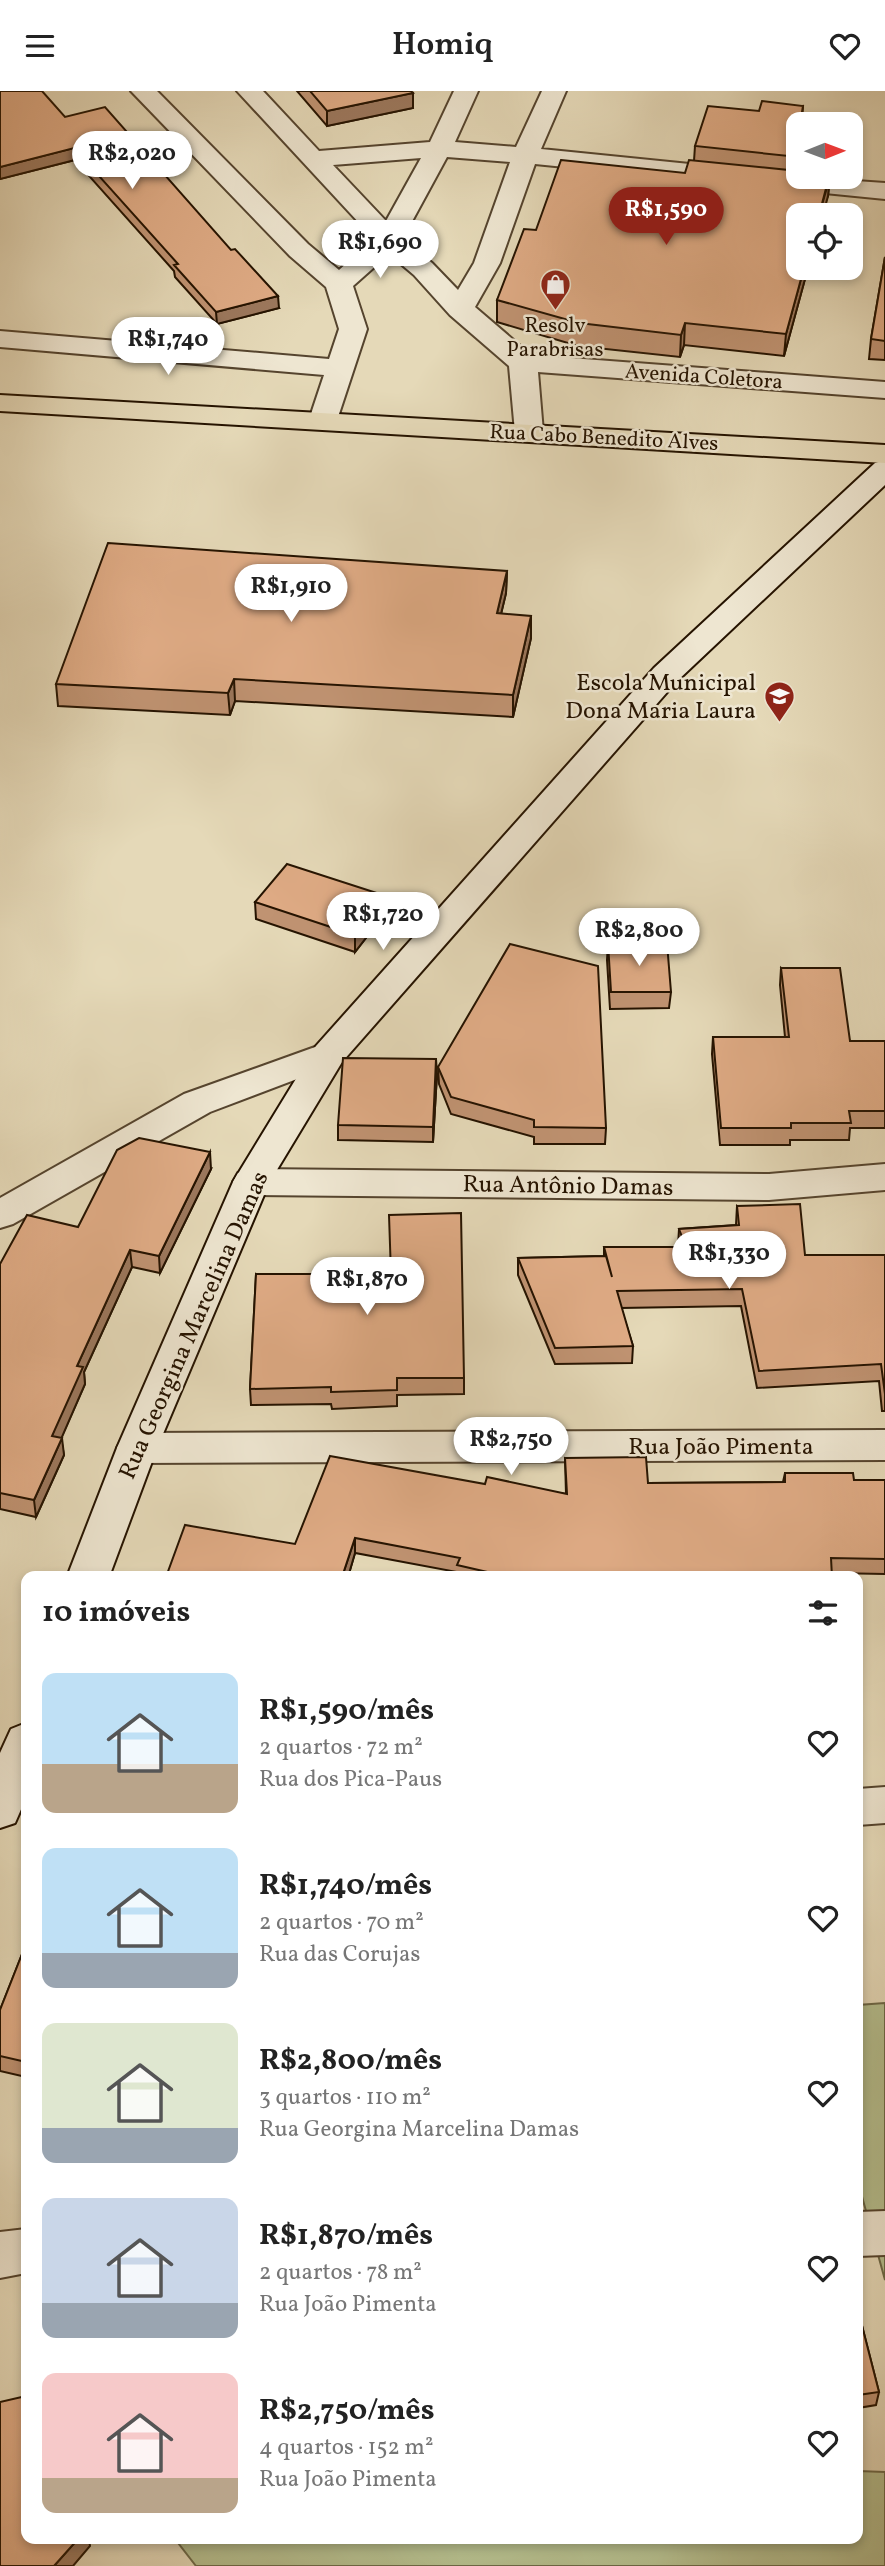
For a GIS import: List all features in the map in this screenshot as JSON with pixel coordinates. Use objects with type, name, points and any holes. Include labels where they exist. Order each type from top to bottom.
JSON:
[{"type":"main road","name":"Rua Cabo Benedito Alves","points":[[0,403],[885,454]]},
{"type":"street","points":[[144,91],[299,250],[339,284],[353,329],[323,420]]},
{"type":"street","points":[[250,91],[389,240],[455,266]]},
{"type":"street","points":[[339,284],[389,240],[439,149],[466,91]]},
{"type":"street","points":[[529,432],[523,363],[460,309],[455,266],[525,155],[554,91]]},
{"type":"street","points":[[314,159],[439,149],[885,191]]},
{"type":"street","points":[[339,284],[455,266]]},
{"type":"street","points":[[455,266],[460,309]]},
{"type":"street","points":[[4,334],[340,368]]},
{"type":"street","name":"Avenida Coletora","points":[[523,363],[885,390]]},
{"type":"street","name":"Rua Georgina Marcelina Damas","points":[[90,1571],[137,1448],[251,1182],[329,1055],[665,674],[885,469]]},
{"type":"street","points":[[0,1215],[197,1103],[329,1055]]},
{"type":"street","name":"Rua Antônio Damas","points":[[251,1182],[769,1187],[885,1177]]},
{"type":"street","name":"Rua João Pimenta","points":[[137,1448],[885,1445]]},
{"type":"street","points":[[12,1794],[21,1760]]},
{"type":"street","points":[[863,1807],[885,1805]]},
{"type":"street","points":[[863,2234],[885,2233]]},
{"type":"street","points":[[0,2255],[21,2252]]},
{"type":"green space","points":[[885,2003],[885,2280],[863,2200],[863,2005]]},
{"type":"green space","points":[[863,2471],[885,2472],[885,2566],[196,2566],[179,2544],[863,2544]]},
{"type":"building","points":[[0,91],[42,91],[65,117],[105,107],[231,250],[235,249],[278,296],[216,312],[174,265],[178,264],[74,148],[0,167]]},
{"type":"building","points":[[310,91],[411,91],[413,93],[327,111]]},
{"type":"building","points":[[762,101],[803,106],[802,112],[786,112],[786,156],[695,146],[708,106],[759,111]]},
{"type":"building","points":[[561,160],[685,173],[689,160],[786,170],[786,189],[826,189],[822,203],[786,203],[786,280],[801,280],[786,334],[685,323],[681,335],[579,323],[497,300],[524,229],[536,230]]},
{"type":"building","points":[[885,257],[885,341],[871,339]]},
{"type":"building","points":[[108,543],[507,571],[497,613],[531,616],[513,695],[234,679],[228,693],[56,684]]},
{"type":"building","points":[[287,864],[386,896],[355,935],[255,902]]},
{"type":"building","points":[[608,943],[667,943],[671,992],[611,992]]},
{"type":"building","points":[[510,944],[598,966],[606,1128],[534,1127],[534,1120],[451,1097],[438,1067]]},
{"type":"building","points":[[781,968],[840,968],[850,1041],[885,1041],[885,1111],[849,1111],[851,1123],[791,1123],[791,1128],[721,1128],[713,1037],[789,1037]]},
{"type":"building","points":[[343,1058],[436,1059],[433,1127],[338,1125]]},
{"type":"building","points":[[139,1138],[210,1152],[159,1256],[130,1250],[77,1366],[83,1367],[52,1436],[62,1438],[34,1500],[0,1493],[0,1264],[27,1215],[78,1227],[117,1150]]},
{"type":"building","points":[[800,1204],[805,1255],[885,1255],[885,1394],[881,1364],[759,1371],[742,1289],[617,1291],[633,1346],[555,1348],[518,1258],[606,1256],[612,1277],[604,1247],[686,1247],[679,1229],[739,1225],[737,1206]]},
{"type":"building","points":[[461,1213],[464,1378],[397,1378],[397,1390],[331,1392],[331,1387],[250,1389],[256,1274],[391,1274],[389,1215]]},
{"type":"building","points":[[330,1456],[485,1484],[487,1477],[567,1494],[565,1458],[646,1457],[648,1483],[785,1482],[785,1473],[853,1473],[854,1480],[885,1480],[885,1559],[831,1558],[832,1571],[483,1571],[457,1565],[460,1558],[355,1538],[344,1571],[168,1571],[185,1525],[295,1544]]},
{"type":"building","points":[[21,1957],[21,2061],[0,2056],[0,2010]]},
{"type":"building","points":[[863,2330],[879,2392],[863,2394]]},
{"type":"building","points":[[21,2397],[21,2544],[74,2544],[54,2566],[0,2566],[0,2402]]},
{"type":"place","name":"Resolv Parabrisas","points":[[555,312]]},
{"type":"place","name":"Escola Municipal Dona Maria Laura","points":[[779,723]]}]
